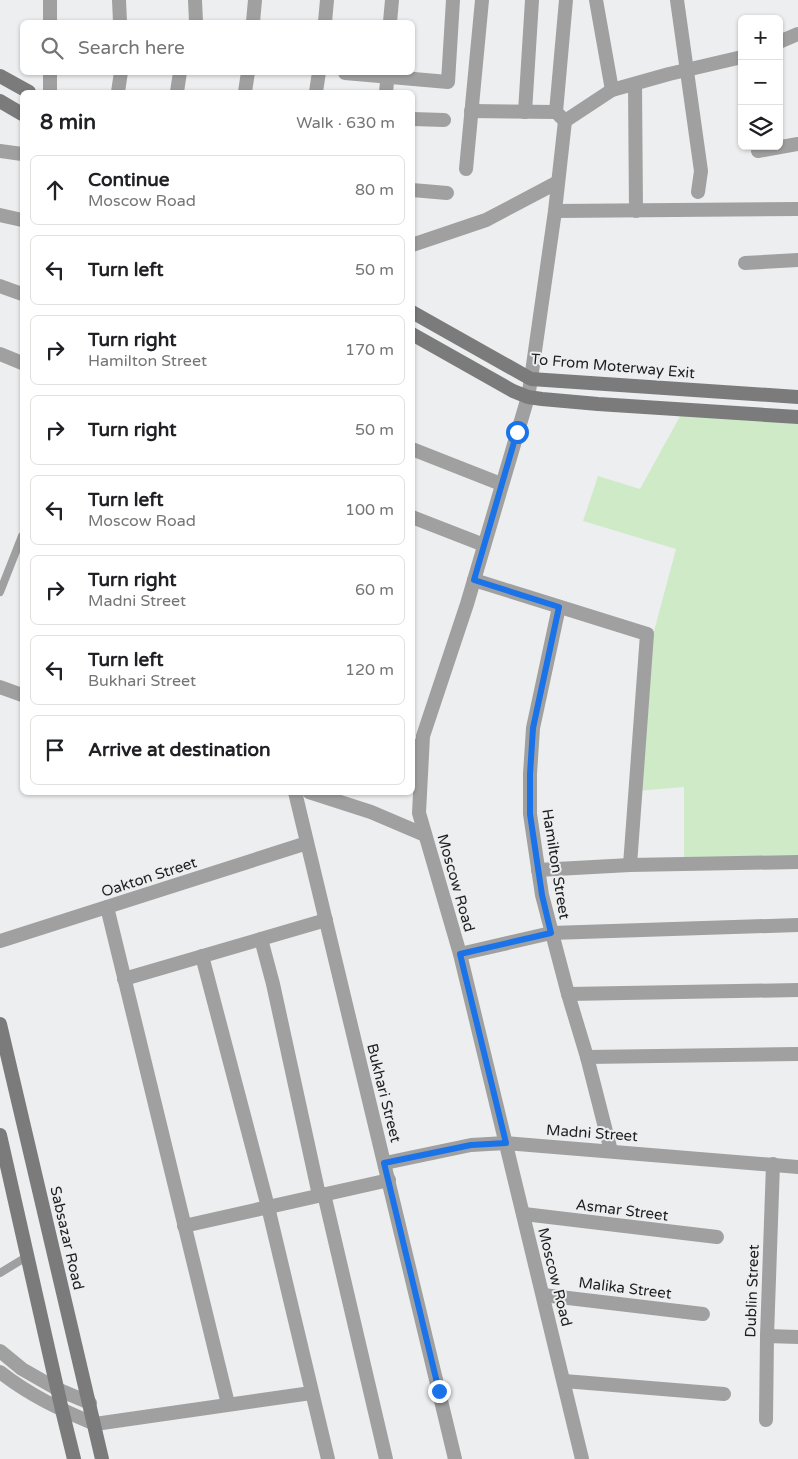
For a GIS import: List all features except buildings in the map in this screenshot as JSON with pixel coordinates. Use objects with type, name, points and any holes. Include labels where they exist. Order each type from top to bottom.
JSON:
[{"type":"main road","points":[[0,76],[25,90]]},
{"type":"main road","points":[[0,101],[20,113]]},
{"type":"main road","name":"To From Moterway Exit","points":[[415,314],[531,378],[798,397]]},
{"type":"main road","points":[[415,336],[513,391],[528,397],[598,404],[798,417]]},
{"type":"main road","name":"Sabsazar Road","points":[[0,1024],[102,1459]]},
{"type":"main road","points":[[0,1135],[74,1459]]},
{"type":"street","points":[[50,0],[50,20]]},
{"type":"street","points":[[119,0],[120,20]]},
{"type":"street","points":[[195,0],[196,20]]},
{"type":"street","points":[[253,20],[255,0]]},
{"type":"street","points":[[325,20],[327,0]]},
{"type":"street","points":[[390,20],[392,0]]},
{"type":"street","points":[[386,90],[388,75],[448,82],[453,0]]},
{"type":"street","points":[[466,169],[482,0]]},
{"type":"street","points":[[525,112],[532,0]]},
{"type":"street","name":"Moscow Road","points":[[566,0],[558,182],[528,397],[474,580],[418,747],[419,813],[460,954],[544,1295],[582,1459]]},
{"type":"street","points":[[596,0],[612,90]]},
{"type":"street","points":[[676,0],[701,170],[698,192]]},
{"type":"street","points":[[783,40],[798,34]]},
{"type":"street","points":[[471,111],[525,112],[560,117],[612,90],[738,58]]},
{"type":"street","points":[[50,75],[50,90]]},
{"type":"street","points":[[118,90],[121,75]]},
{"type":"street","points":[[177,90],[180,75]]},
{"type":"street","points":[[246,90],[248,75]]},
{"type":"street","points":[[316,90],[319,75]]},
{"type":"street","points":[[635,84],[636,210]]},
{"type":"street","points":[[415,119],[444,120]]},
{"type":"street","points":[[758,151],[798,144]]},
{"type":"street","points":[[0,151],[20,154]]},
{"type":"street","points":[[415,244],[486,220],[558,182]]},
{"type":"street","points":[[415,190],[447,193]]},
{"type":"street","points":[[555,212],[798,209]]},
{"type":"street","points":[[0,215],[20,220]]},
{"type":"street","points":[[745,263],[798,260]]},
{"type":"street","points":[[0,286],[20,293]]},
{"type":"street","points":[[0,354],[20,362]]},
{"type":"street","points":[[415,450],[501,484]]},
{"type":"street","points":[[415,518],[484,545]]},
{"type":"street","points":[[474,580],[647,634],[630,865]]},
{"type":"street","name":"Hamilton Street","points":[[559,607],[533,728],[530,814],[542,895],[551,933],[587,1056],[611,1151]]},
{"type":"street","points":[[0,687],[20,694]]},
{"type":"street","name":"Bukhari Street","points":[[296,795],[455,1459]]},
{"type":"street","points":[[318,795],[370,812],[425,835]]},
{"type":"street","name":"Oakton Street","points":[[0,941],[307,843]]},
{"type":"street","points":[[538,870],[630,865],[798,862]]},
{"type":"street","points":[[107,907],[228,1404]]},
{"type":"street","points":[[124,979],[326,920]]},
{"type":"street","points":[[460,954],[551,933],[798,925]]},
{"type":"street","points":[[262,939],[386,1459]]},
{"type":"street","points":[[202,956],[268,1207],[328,1459]]},
{"type":"street","points":[[568,994],[798,990]]},
{"type":"street","points":[[587,1056],[798,1054]]},
{"type":"street","name":"Madni Street","points":[[384,1163],[471,1145],[506,1143],[798,1166]]},
{"type":"street","name":"Dublin Street","points":[[766,1420],[773,1164]]},
{"type":"street","points":[[184,1226],[389,1180]]},
{"type":"street","name":"Asmar Street","points":[[524,1214],[717,1237]]},
{"type":"street","name":"Malika Street","points":[[544,1295],[703,1314]]},
{"type":"street","points":[[767,1336],[798,1337]]},
{"type":"street","points":[[0,1351],[22,1369],[90,1403]]},
{"type":"street","points":[[0,1372],[18,1386],[62,1410],[95,1424],[311,1393]]},
{"type":"street","points":[[564,1381],[724,1394]]},
{"type":"lane","points":[[0,592],[20,541]]},
{"type":"lane","points":[[0,1273],[28,1256]]},
{"type":"green space","points":[[684,409],[798,417],[798,862],[684,864],[684,787],[636,791],[653,635],[676,549],[583,521],[598,476],[640,489]]},
{"type":"route","points":[[439,1391],[384,1163],[471,1145],[506,1143],[460,954],[551,933],[542,895],[530,814],[530,774],[533,728],[559,607],[474,580],[517,432]]}]
